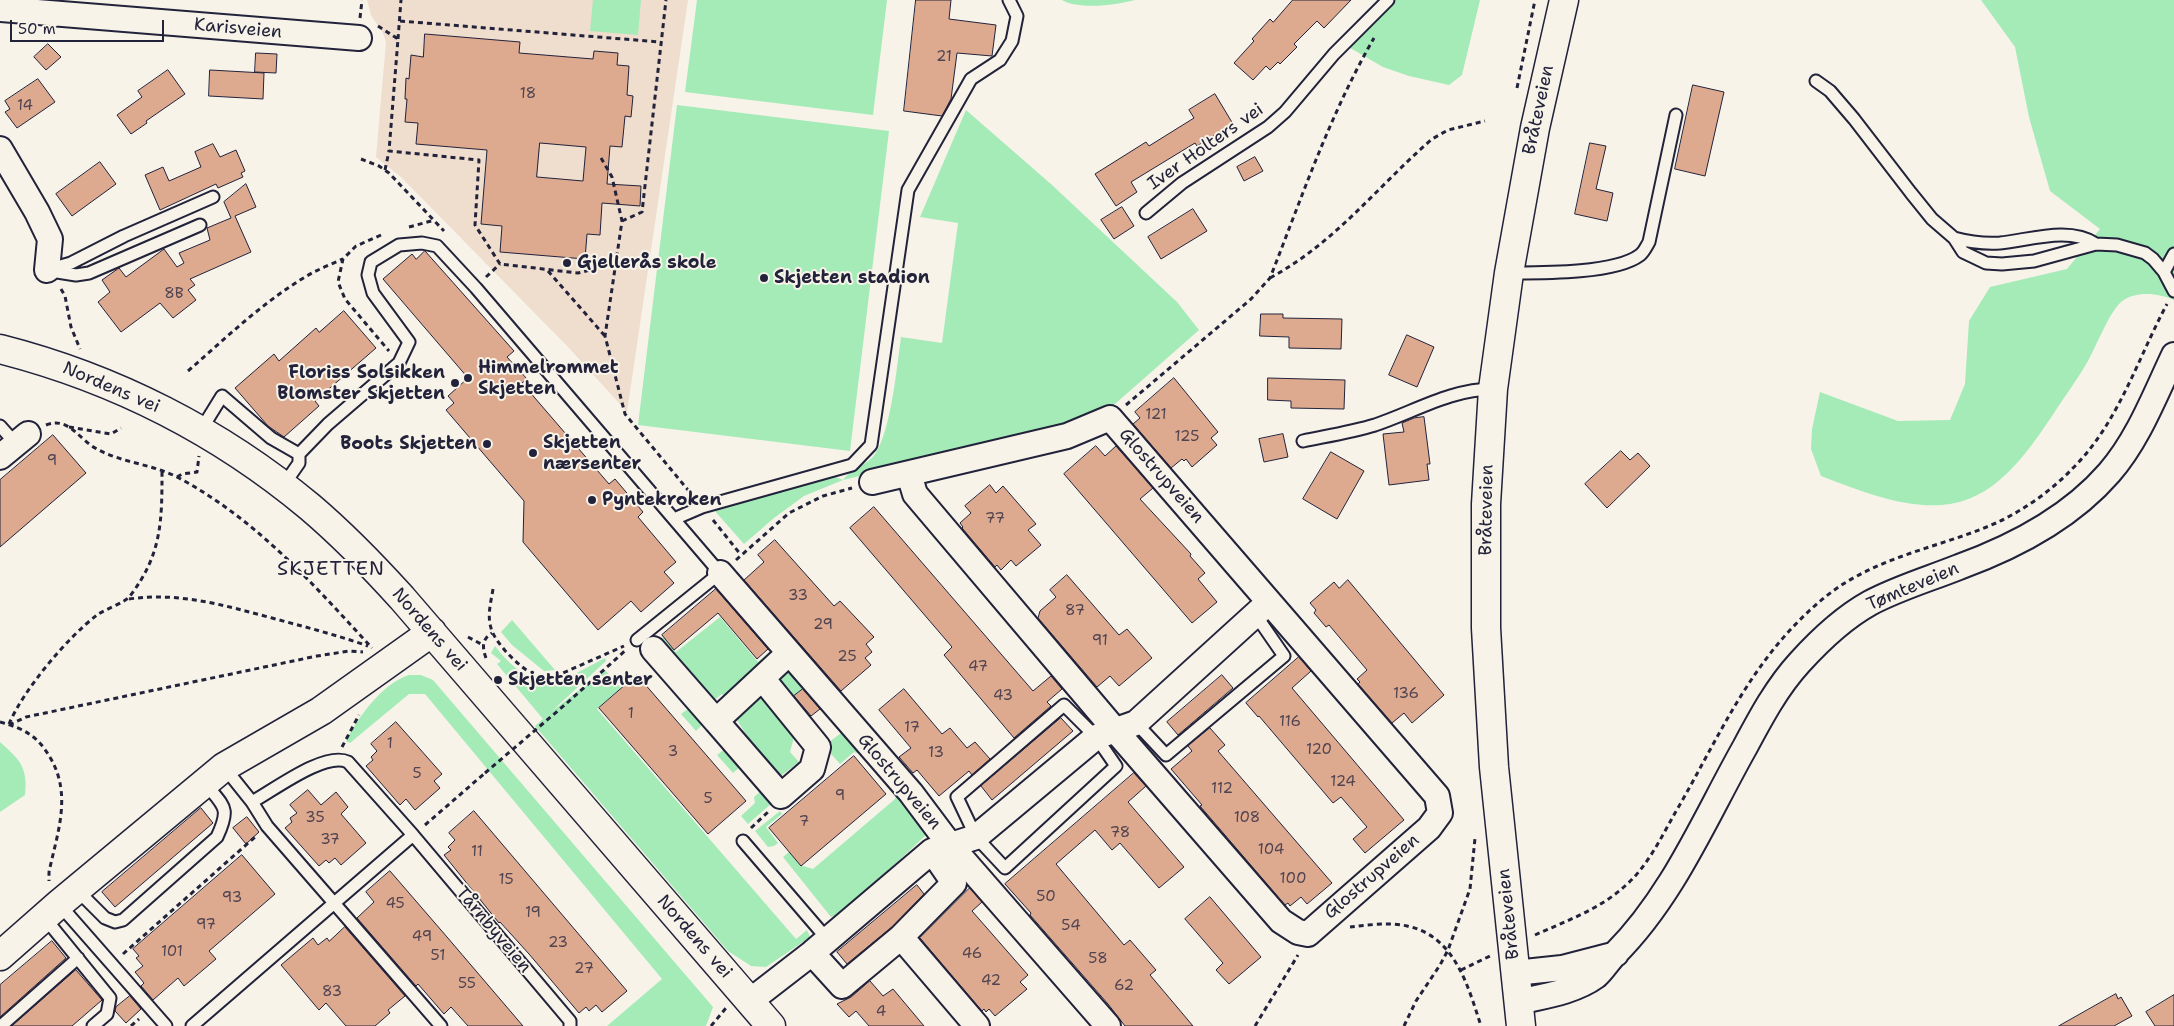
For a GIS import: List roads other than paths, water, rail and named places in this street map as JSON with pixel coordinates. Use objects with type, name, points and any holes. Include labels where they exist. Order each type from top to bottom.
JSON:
[{"type":"street","name":"Bråteveien","points":[[1520,1014],[1497,796],[1486,628],[1486,504],[1493,389],[1509,273],[1535,128],[1564,0]]},
{"type":"street","name":"Karisveien","points":[[0,9],[57,7],[368,27]]},
{"type":"street","points":[[0,149],[37,212],[50,239],[47,270]]},
{"type":"street","name":"Nordens vei","points":[[0,348],[48,362],[102,382],[154,405],[201,430],[283,486],[311,508],[353,546],[432,632],[738,1005],[771,1026]]},
{"type":"street","name":"Tømteveien","points":[[1520,1014],[1596,976],[1639,930],[1660,901],[1761,717],[1785,680],[1804,658],[1842,622],[1870,603],[2004,549],[2051,522],[2074,506],[2109,473],[2123,455],[2174,356]]},
{"type":"street","name":"Glostrupveien","points":[[872,482],[1067,436],[1110,418],[1262,608],[1437,796],[1440,813],[1429,828],[1311,931],[1298,932],[1281,921],[1116,730]]},
{"type":"street","points":[[909,474],[915,494],[1116,730]]},
{"type":"street","name":"Glostrupveien","points":[[720,573],[911,793],[941,848],[954,883],[901,938],[842,986],[820,946]]},
{"type":"street","name":"Glostrupveien","points":[[738,1005],[820,946],[941,848],[976,837],[1116,730],[1262,608]]},
{"type":"street","points":[[0,956],[215,775],[321,711],[432,632]]},
{"type":"street","points":[[645,645],[716,721],[781,796],[812,769],[818,747],[762,678]]},
{"type":"street","points":[[716,721],[789,653]]},
{"type":"street","name":"Glostrupveien","points":[[941,848],[1108,1026]]},
{"type":"street","points":[[901,938],[977,1026]]},
{"type":"street","points":[[1515,973],[1562,968],[1616,954]]},
{"type":"lane","points":[[674,519],[702,507],[852,465],[871,445],[908,190],[971,79],[1000,60],[1012,41],[1017,16],[1009,0]]},
{"type":"lane","name":"Iver Holters vei","points":[[1146,213],[1182,183],[1268,127],[1285,112],[1334,54],[1388,0]]},
{"type":"lane","points":[[1816,81],[1830,91],[1921,206],[1954,238],[1963,252],[1986,263],[2002,264],[2034,261],[2096,244],[2117,245],[2145,253],[2164,272],[2174,291]]},
{"type":"lane","points":[[1509,273],[1586,269],[1626,262],[1639,256],[1648,242],[1676,115]]},
{"type":"lane","points":[[47,270],[71,263],[124,236],[214,197]]},
{"type":"lane","points":[[47,270],[76,275],[89,273],[200,224]]},
{"type":"lane","points":[[1954,238],[1982,243],[1998,243],[2072,235],[2084,236],[2096,244]]},
{"type":"lane","points":[[283,486],[299,463],[299,454],[328,424],[399,363],[409,342],[373,293],[368,275],[370,262],[399,245],[422,243],[437,246],[476,288],[720,573],[645,645]]},
{"type":"lane","points":[[2164,272],[2174,254]]},
{"type":"lane","points":[[1304,441],[1376,424],[1432,402],[1470,390],[1493,389]]},
{"type":"lane","points":[[201,430],[222,396],[271,438],[299,454]]},
{"type":"lane","points":[[0,426],[15,445]]},
{"type":"lane","points":[[1116,730],[1116,766],[1005,868],[976,837],[957,797],[1064,705],[1116,730],[1166,755],[1284,656],[1262,608]]},
{"type":"lane","name":"Tårnbyveien","points":[[252,802],[320,763],[338,759],[348,762],[413,835],[570,1021],[570,1026]]},
{"type":"lane","points":[[215,775],[252,802],[267,826],[442,1026]]},
{"type":"lane","points":[[60,904],[115,922],[123,920],[218,837],[226,819],[215,775]]},
{"type":"lane","points":[[192,1026],[413,835]]},
{"type":"lane","points":[[743,842],[820,946]]},
{"type":"lane","points":[[60,904],[78,958],[110,998],[107,1014],[93,1026]]},
{"type":"lane","points":[[60,904],[166,1026]]},
{"type":"lane","points":[[1,1026],[78,958]]},
{"type":"place","name":"Gjellerås skole","points":[[567,263]]},
{"type":"place","name":"Skjetten stadion","points":[[764,278]]},
{"type":"place","name":"Himmelrommet Skjetten","points":[[468,378]]},
{"type":"place","name":"Floriss Solsikken Blomster Skjetten","points":[[455,383]]},
{"type":"place","name":"Boots Skjetten","points":[[487,444]]},
{"type":"place","name":"Skjetten nærsenter","points":[[533,453]]},
{"type":"place","name":"Pyntekroken","points":[[592,500]]},
{"type":"place","name":"Skjetten senter","points":[[498,680]]},
{"type":"district","name":"SKJETTEN","points":[[331,570]]}]
